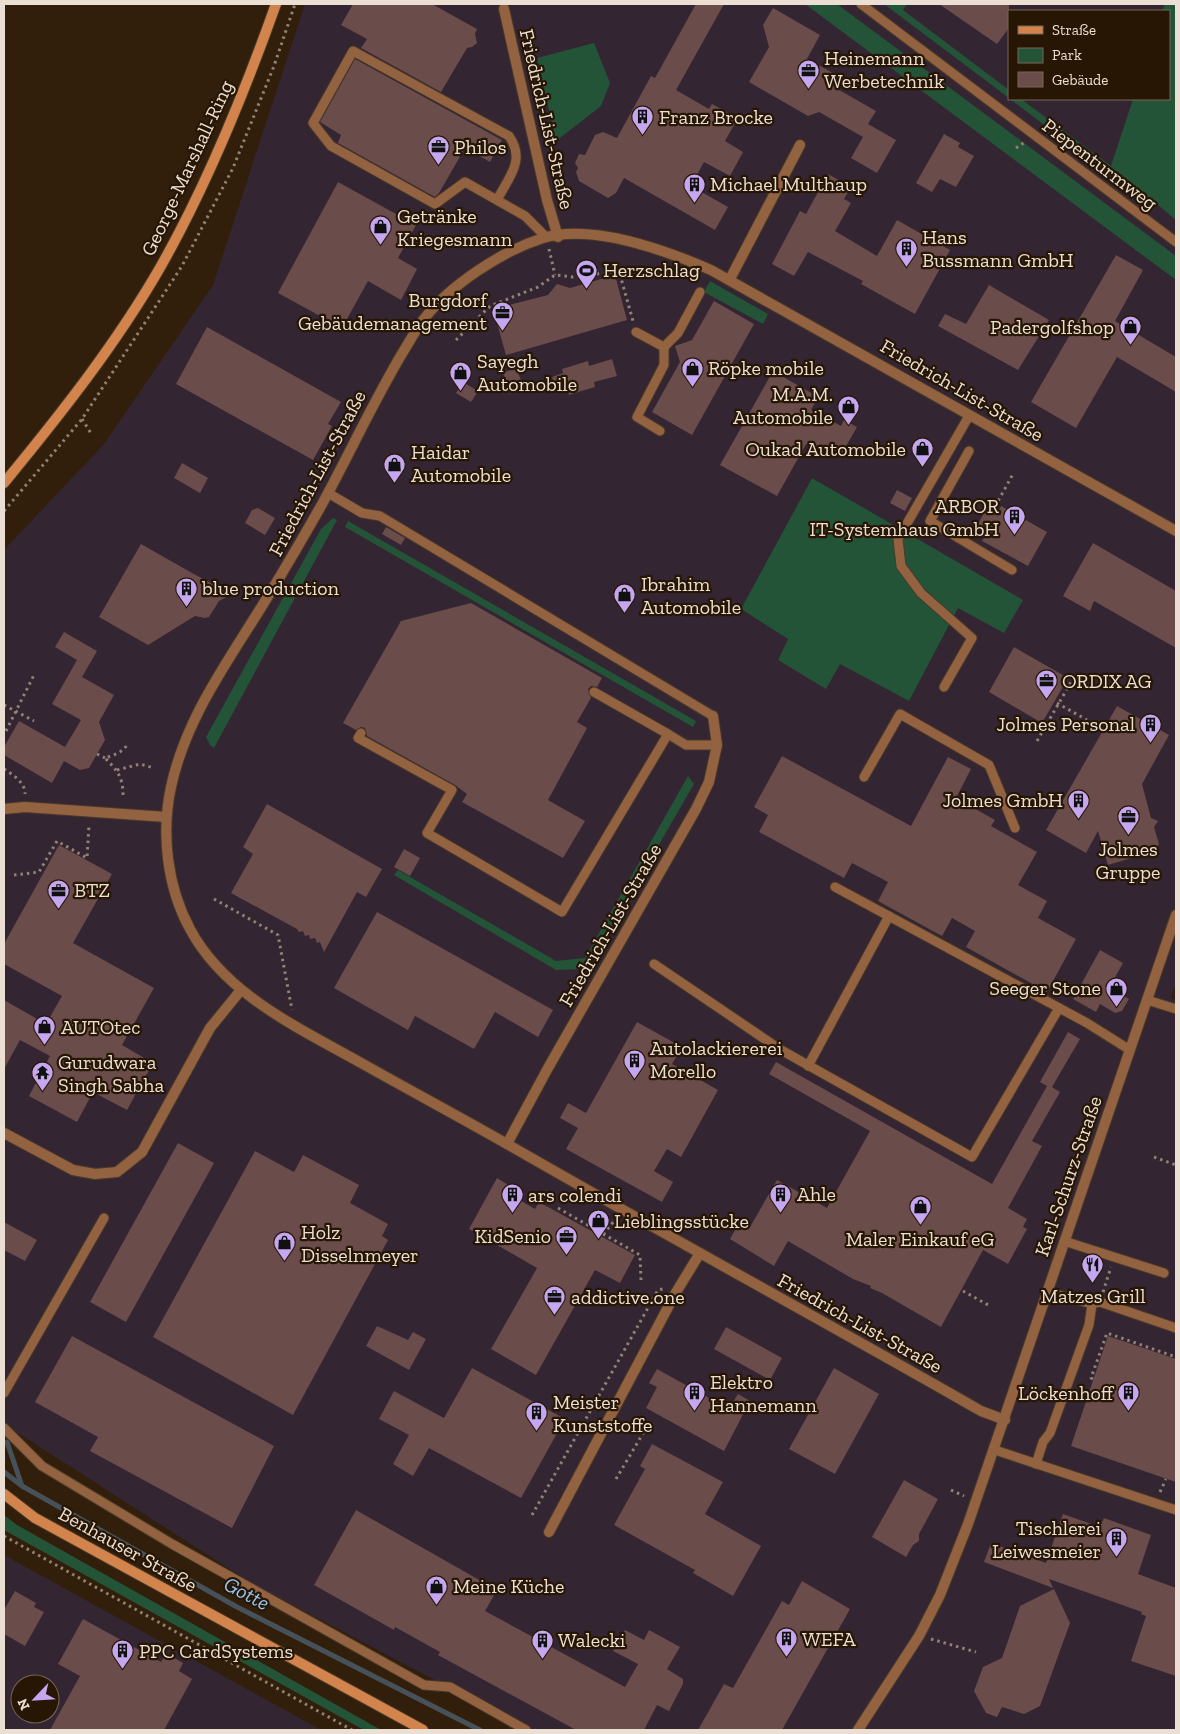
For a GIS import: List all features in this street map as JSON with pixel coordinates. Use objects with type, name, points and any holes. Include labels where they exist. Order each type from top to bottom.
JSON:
[{"type":"main road","name":"George-Marshall-Ring","points":[[4,483],[38,442],[111,344],[160,266],[210,170],[251,72],[276,4]]},
{"type":"main road","name":"Benhauser Straße","points":[[4,1494],[35,1518],[423,1730]]},
{"type":"street","name":"Friedrich-List-Straße","points":[[504,9],[547,200],[558,236]]},
{"type":"street","points":[[730,279],[800,145]]},
{"type":"street","name":"Friedrich-List-Straße","points":[[1005,1420],[981,1411],[700,1253],[290,1022],[241,990],[212,960],[190,931],[172,881],[167,844],[166,816],[171,787],[188,731],[205,696],[290,562],[392,370],[424,318],[469,276],[546,237],[587,235],[626,240],[662,250],[730,279],[903,376],[969,416],[1176,531]]},
{"type":"street","name":"Friedrich-List-Straße","points":[[507,1144],[696,809],[709,782],[717,745],[713,716]]},
{"type":"street","points":[[4,809],[26,807],[166,816]]},
{"type":"street","name":"Karl-Schurz-Straße","points":[[858,1730],[896,1674],[940,1595],[995,1450],[1064,1241],[1176,915]]},
{"type":"street","points":[[4,1133],[73,1170],[95,1174],[117,1172],[142,1152],[210,1028],[241,990]]},
{"type":"street","points":[[549,1532],[675,1294],[700,1253]]},
{"type":"lane","name":"Piepenturmweg","points":[[861,4],[1176,242]]},
{"type":"lane","points":[[497,200],[517,162],[516,147],[509,136],[353,51],[313,123],[331,146],[435,204],[465,182],[525,216],[546,237]]},
{"type":"lane","points":[[660,431],[637,417],[664,365],[664,347],[678,333],[700,292]]},
{"type":"lane","points":[[636,332],[664,347]]},
{"type":"lane","points":[[944,687],[972,638],[922,593],[901,566],[898,540],[969,416]]},
{"type":"lane","points":[[968,451],[930,521],[1012,570]]},
{"type":"lane","points":[[328,493],[362,513],[380,516],[713,716]]},
{"type":"lane","points":[[594,692],[686,745],[717,745]]},
{"type":"lane","points":[[864,777],[900,714],[989,765],[1015,828]]},
{"type":"lane","points":[[361,733],[358,738],[452,790],[427,833],[562,912],[668,734]]},
{"type":"lane","points":[[835,887],[1059,1008],[1130,1050]]},
{"type":"lane","points":[[808,1066],[889,916]]},
{"type":"lane","points":[[654,964],[781,1050],[972,1157],[1059,1008]]},
{"type":"lane","points":[[1147,1000],[1176,1009]]},
{"type":"lane","points":[[4,1393],[104,1218]]},
{"type":"lane","points":[[1064,1241],[1164,1273]]},
{"type":"lane","points":[[1048,1292],[1092,1304],[1100,1302],[1176,1328]]},
{"type":"lane","points":[[1036,1464],[1043,1442],[1050,1433],[1090,1325],[1092,1304]]},
{"type":"lane","points":[[4,1428],[42,1466],[172,1544],[424,1685],[450,1688],[526,1730]]},
{"type":"lane","points":[[995,1450],[1176,1510]]},
{"type":"path","points":[[546,237],[556,275]]},
{"type":"path","points":[[456,340],[490,306],[538,286],[556,275],[573,277],[619,271],[636,332]]},
{"type":"path","points":[[82,419],[92,435]]},
{"type":"path","points":[[992,512],[1012,474]]},
{"type":"path","points":[[6,731],[34,675]]},
{"type":"path","points":[[1037,741],[1074,677]]},
{"type":"path","points":[[1058,703],[1087,720]]},
{"type":"path","points":[[4,705],[34,721]]},
{"type":"path","points":[[105,758],[117,754],[126,748],[128,743]]},
{"type":"path","points":[[97,754],[105,758],[117,770],[123,781],[123,795]]},
{"type":"path","points":[[117,770],[140,764],[154,768]]},
{"type":"path","points":[[4,769],[25,788],[26,807]]},
{"type":"path","points":[[14,875],[40,872],[57,841],[87,858],[89,825]]},
{"type":"path","points":[[214,899],[278,935],[292,1013],[290,1022]]},
{"type":"path","points":[[1154,1157],[1176,1165]]},
{"type":"path","points":[[558,1208],[640,1255],[641,1280]]},
{"type":"path","points":[[603,1234],[616,1218]]},
{"type":"path","points":[[1107,1278],[1110,1271]]},
{"type":"path","points":[[532,1515],[658,1290],[666,1288]]},
{"type":"path","points":[[963,1291],[990,1306]]},
{"type":"path","points":[[1093,1379],[1091,1378],[1107,1333],[1176,1357]]},
{"type":"path","points":[[616,1479],[645,1430]]},
{"type":"path","points":[[4,1536],[352,1730]]},
{"type":"path","points":[[938,1641],[976,1652]]},
{"type":"shaded area","points":[[305,4],[1176,4],[1176,982],[1171,998],[1176,1000],[1176,1730],[529,1730],[253,1584],[4,1424],[4,550],[104,444],[213,285]],"holes":[[[812,478],[1022,600],[958,607],[909,701],[840,663],[826,688],[778,660],[788,639],[741,609]]]},
{"type":"shaded area","points":[[4,1555],[321,1730],[4,1730]]},
{"type":"green space","points":[[805,4],[837,4],[1176,256],[1176,280]]},
{"type":"green space","points":[[884,4],[907,4],[903,10],[1008,89],[1008,97]]},
{"type":"green space","points":[[1165,4],[1176,4],[1176,220],[1117,171],[1113,177],[1011,100],[1022,100],[1111,166],[1133,100],[1170,100],[1170,10],[1162,10]]},
{"type":"green space","points":[[594,43],[610,83],[601,106],[556,141],[537,58]]},
{"type":"green space","points":[[710,281],[768,314],[763,324],[704,292]]},
{"type":"green space","points":[[812,478],[1023,600],[1004,633],[958,608],[909,701],[840,664],[826,689],[778,660],[788,639],[741,609]]},
{"type":"green space","points":[[333,518],[337,520],[214,748],[206,737],[321,529]]},
{"type":"green space","points":[[348,521],[696,721],[693,727],[345,527]]},
{"type":"green space","points":[[688,776],[694,784],[587,969],[556,970],[394,875],[398,870],[556,961],[585,958]]},
{"type":"green space","points":[[4,1515],[17,1525],[381,1730],[364,1730],[4,1530]]},
{"type":"building","points":[[353,4],[432,4],[477,29],[475,34],[477,43],[467,48],[441,92],[361,48],[367,39],[341,25]]},
{"type":"building","points":[[696,4],[724,4],[676,90],[709,109],[712,104],[738,118],[725,141],[743,152],[730,176],[704,162],[691,186],[728,207],[715,230],[624,178],[616,193],[608,198],[579,181],[576,172],[578,168],[575,163],[579,154],[585,155],[595,135],[603,132],[617,138],[651,76],[655,78]]},
{"type":"building","points":[[939,4],[1009,4],[1008,29],[997,44]]},
{"type":"building","points":[[773,8],[820,35],[807,59],[833,73],[834,87],[876,111],[868,124],[896,140],[877,173],[851,158],[863,137],[819,112],[808,116],[749,82],[769,47],[763,25]]},
{"type":"building","points":[[355,59],[502,140],[490,162],[465,148],[435,197],[338,143],[341,135],[320,122]]},
{"type":"building","points":[[944,134],[960,143],[958,147],[974,156],[956,187],[940,179],[932,192],[916,183]]},
{"type":"building","points":[[828,174],[851,187],[844,199],[851,203],[835,231],[877,256],[897,220],[950,250],[915,314],[861,284],[863,281],[808,252],[794,276],[772,264],[800,211],[806,214]]},
{"type":"building","points":[[338,182],[416,225],[398,258],[417,269],[401,300],[368,281],[342,328],[278,293]]},
{"type":"building","points":[[1116,255],[1143,270],[1115,321],[1176,357],[1176,392],[1117,357],[1076,428],[1031,402]]},
{"type":"building","points":[[615,275],[627,320],[506,355],[493,309],[548,295],[557,284],[570,288]]},
{"type":"building","points":[[989,285],[1049,320],[1018,370],[938,326],[945,314],[966,324]]},
{"type":"building","name":"Röpke mobile","points":[[714,301],[754,324],[692,435],[652,412],[680,362],[675,346],[692,340]]},
{"type":"building","points":[[207,327],[341,402],[328,424],[332,426],[313,460],[176,384]]},
{"type":"building","points":[[612,359],[617,376],[594,382],[595,387],[569,395],[568,390],[557,393],[552,377],[563,373],[562,369],[588,361],[589,366]]},
{"type":"building","points":[[516,368],[521,380],[508,385],[503,373]]},
{"type":"building","points":[[773,371],[818,397],[811,410],[841,426],[844,420],[857,427],[841,455],[821,444],[817,450],[806,444],[777,496],[720,465]]},
{"type":"building","points":[[463,382],[478,391],[471,402],[456,393]]},
{"type":"building","points":[[182,463],[208,478],[200,493],[174,478]]},
{"type":"building","points":[[897,490],[912,498],[905,511],[890,503]]},
{"type":"building","name":"ARBOR IT-Systemhaus GmbH","points":[[1001,506],[1047,532],[1028,566],[982,541],[989,530],[978,524],[986,509],[997,514]]},
{"type":"building","points":[[258,508],[275,518],[265,535],[245,523],[252,510]]},
{"type":"building","points":[[386,527],[405,538],[401,545],[382,534]]},
{"type":"building","points":[[1093,543],[1176,591],[1176,648],[1094,601],[1090,611],[1063,596]]},
{"type":"building","points":[[141,544],[232,594],[219,601],[209,617],[195,616],[148,645],[99,617]]},
{"type":"building","points":[[471,603],[602,678],[597,687],[591,686],[588,689],[591,698],[577,722],[587,728],[548,800],[585,821],[563,858],[462,802],[467,794],[455,785],[367,736],[365,728],[361,727],[356,730],[343,723],[401,621]]},
{"type":"building","points":[[64,632],[97,651],[82,677],[114,695],[99,722],[105,740],[89,768],[80,770],[64,761],[52,783],[4,755],[4,747],[19,721],[65,747],[81,720],[52,704],[77,660],[55,647]]},
{"type":"building","points":[[1014,647],[1068,678],[1042,723],[989,692]]},
{"type":"building","points":[[1117,706],[1169,735],[1142,784],[1151,818],[1158,821],[1154,827],[1159,844],[1155,851],[1108,865],[1098,831],[1086,853],[1046,830]]},
{"type":"building","points":[[782,756],[911,826],[948,757],[971,769],[956,798],[995,820],[991,826],[1037,852],[1018,885],[1047,901],[1038,918],[1076,939],[1047,992],[966,947],[975,931],[952,918],[942,936],[878,901],[888,882],[852,863],[844,878],[759,832],[768,815],[754,807]]},
{"type":"building","points":[[267,804],[382,869],[366,897],[357,892],[324,952],[320,942],[317,943],[315,938],[310,939],[309,935],[305,936],[303,931],[299,932],[297,929],[231,893],[253,854],[243,847]]},
{"type":"building","points":[[59,845],[112,874],[73,943],[154,988],[122,1045],[153,1063],[127,1110],[93,1092],[77,1122],[29,1096],[50,1056],[20,1040],[4,1069],[4,1000],[46,1024],[62,996],[4,964],[4,944]]},
{"type":"building","points":[[404,849],[420,858],[410,876],[394,867]]},
{"type":"building","points":[[377,912],[553,1010],[538,1037],[495,1012],[474,1049],[415,1016],[408,1030],[334,988]]},
{"type":"building","points":[[1100,950],[1123,963],[1109,988],[1129,999],[1122,1011],[1115,1013],[1100,1004],[1096,1012],[1073,999]]},
{"type":"building","points":[[637,1022],[682,1047],[672,1064],[718,1090],[681,1157],[667,1149],[654,1171],[673,1182],[662,1202],[566,1149],[578,1128],[560,1118],[568,1103],[586,1113]]},
{"type":"building","name":"Maler Einkauf eG","points":[[1068,1032],[1080,1039],[1052,1087],[1060,1092],[1032,1141],[1042,1146],[1008,1208],[1027,1219],[1023,1227],[1027,1229],[1008,1264],[983,1250],[941,1327],[788,1241],[774,1266],[730,1239],[740,1221],[750,1227],[777,1180],[827,1208],[870,1131],[769,1074],[776,1062],[992,1184],[1047,1086],[1040,1082]]},
{"type":"building","points":[[178,1143],[214,1163],[126,1322],[90,1302]]},
{"type":"building","name":"Holz Disselnmeyer","points":[[255,1151],[294,1172],[303,1155],[359,1185],[350,1203],[388,1224],[382,1236],[388,1240],[293,1415],[153,1337]]},
{"type":"building","points":[[497,1178],[510,1186],[506,1192],[535,1209],[539,1202],[635,1255],[620,1283],[595,1270],[536,1375],[491,1349],[537,1268],[469,1229]]},
{"type":"building","points":[[4,1222],[37,1240],[25,1261],[4,1250]]},
{"type":"building","points":[[377,1326],[408,1340],[413,1332],[426,1339],[409,1370],[366,1346]]},
{"type":"building","points":[[726,1327],[782,1358],[770,1380],[714,1349]]},
{"type":"building","points":[[72,1336],[274,1446],[232,1528],[90,1451],[98,1437],[35,1402]]},
{"type":"building","name":"Löckenhoff","points":[[1108,1336],[1176,1359],[1176,1482],[1071,1446]]},
{"type":"building","points":[[472,1368],[565,1419],[521,1498],[429,1448],[413,1476],[393,1464],[409,1435],[379,1419],[394,1391],[444,1418]]},
{"type":"building","points":[[834,1368],[879,1394],[835,1474],[789,1449]]},
{"type":"building","name":"Elektro Hannemann","points":[[657,1369],[729,1409],[738,1394],[750,1401],[724,1451],[646,1408],[657,1387],[649,1383]]},
{"type":"building","points":[[652,1444],[723,1482],[705,1514],[761,1546],[733,1596],[693,1573],[695,1570],[614,1525],[645,1469],[640,1466]]},
{"type":"building","points":[[904,1480],[938,1499],[919,1534],[919,1541],[913,1545],[906,1557],[872,1537]]},
{"type":"building","points":[[356,1510],[497,1590],[485,1611],[625,1687],[638,1664],[613,1651],[625,1630],[644,1640],[649,1630],[680,1647],[667,1669],[683,1679],[683,1684],[669,1711],[657,1705],[644,1730],[576,1730],[438,1655],[440,1652],[395,1627],[394,1630],[314,1585]]},
{"type":"building","points":[[1063,1514],[1100,1527],[1104,1518],[1151,1535],[1138,1574],[1176,1588],[1176,1676],[1131,1661],[1146,1616],[1141,1614],[1142,1612],[1049,1579],[1053,1588],[984,1562],[991,1543],[1046,1563]]},
{"type":"building","name":"WEFA","points":[[802,1581],[850,1609],[782,1730],[698,1730],[724,1684],[733,1688],[782,1601],[789,1605]]},
{"type":"building","points":[[1054,1589],[1070,1623],[1040,1706],[1024,1714],[1002,1707],[997,1717],[986,1713],[974,1691],[983,1667],[1002,1658],[1020,1606]]},
{"type":"building","points":[[15,1591],[36,1603],[34,1607],[44,1612],[25,1646],[4,1634],[4,1610]]},
{"type":"building","name":"PPC CardSystems","points":[[83,1619],[161,1662],[166,1653],[183,1663],[179,1671],[192,1679],[164,1730],[50,1730],[53,1724],[60,1724],[60,1712],[80,1676],[58,1664]]},
{"type":"waterway","points":[[7,1442],[22,1486]]},
{"type":"waterway","name":"Gotte","points":[[4,1472],[22,1486],[237,1607],[480,1730]]},
{"type":"place","name":"Heinemann Werbetechnik","points":[[808,89]]},
{"type":"place","name":"Franz Brocke","points":[[643,136]]},
{"type":"place","name":"Philos","points":[[438,166]]},
{"type":"place","name":"Michael Multhaup","points":[[694,203]]},
{"type":"place","name":"Getränke Kriegesmann","points":[[381,246]]},
{"type":"place","name":"Hans Bussmann GmbH","points":[[906,267]]},
{"type":"place","name":"Herzschlag","points":[[587,289]]},
{"type":"place","name":"Burgdorf Gebäudemanagement","points":[[503,331]]},
{"type":"place","name":"Padergolfshop","points":[[1130,346]]},
{"type":"place","name":"Röpke mobile","points":[[692,387]]},
{"type":"place","name":"Sayegh Automobile","points":[[461,391]]},
{"type":"place","name":"M.A.M. Automobile","points":[[849,425]]},
{"type":"place","name":"Oukad Automobile","points":[[922,468]]},
{"type":"place","name":"Haidar Automobile","points":[[395,483]]},
{"type":"place","name":"ARBOR IT-Systemhaus GmbH","points":[[1015,536]]},
{"type":"place","name":"blue production","points":[[186,607]]},
{"type":"place","name":"Ibrahim Automobile","points":[[625,614]]},
{"type":"place","name":"ORDIX AG","points":[[1046,700]]},
{"type":"place","name":"Jolmes Personal","points":[[1151,743]]},
{"type":"place","name":"Jolmes GmbH","points":[[1079,819]]},
{"type":"place","name":"Jolmes Gruppe","points":[[1128,836]]},
{"type":"place","name":"BTZ","points":[[58,909]]},
{"type":"place","name":"Seeger Stone","points":[[1117,1007]]},
{"type":"place","name":"AUTOtec","points":[[45,1046]]},
{"type":"place","name":"Autolackiererei Morello","points":[[634,1079]]},
{"type":"place","name":"Gurudwara Singh Sabha","points":[[42,1092]]},
{"type":"place","name":"Ahle","points":[[781,1213]]},
{"type":"place","name":"ars colendi","points":[[512,1214]]},
{"type":"place","name":"Maler Einkauf eG","points":[[920,1226]]},
{"type":"place","name":"Lieblingsstücke","points":[[598,1240]]},
{"type":"place","name":"KidSenio","points":[[567,1255]]},
{"type":"place","name":"Holz Disselnmeyer","points":[[285,1262]]},
{"type":"place","name":"Matzes Grill","points":[[1093,1283]]},
{"type":"place","name":"addictive.one","points":[[555,1316]]},
{"type":"place","name":"Elektro Hannemann","points":[[694,1412]]},
{"type":"place","name":"Löckenhoff","points":[[1129,1412]]},
{"type":"place","name":"Meister Kunststoffe","points":[[537,1432]]},
{"type":"place","name":"Tischlerei Leiwesmeier","points":[[1117,1558]]},
{"type":"place","name":"Meine Küche","points":[[437,1605]]},
{"type":"place","name":"WEFA","points":[[786,1658]]},
{"type":"place","name":"Walecki","points":[[542,1659]]},
{"type":"place","name":"PPC CardSystems","points":[[123,1670]]}]
